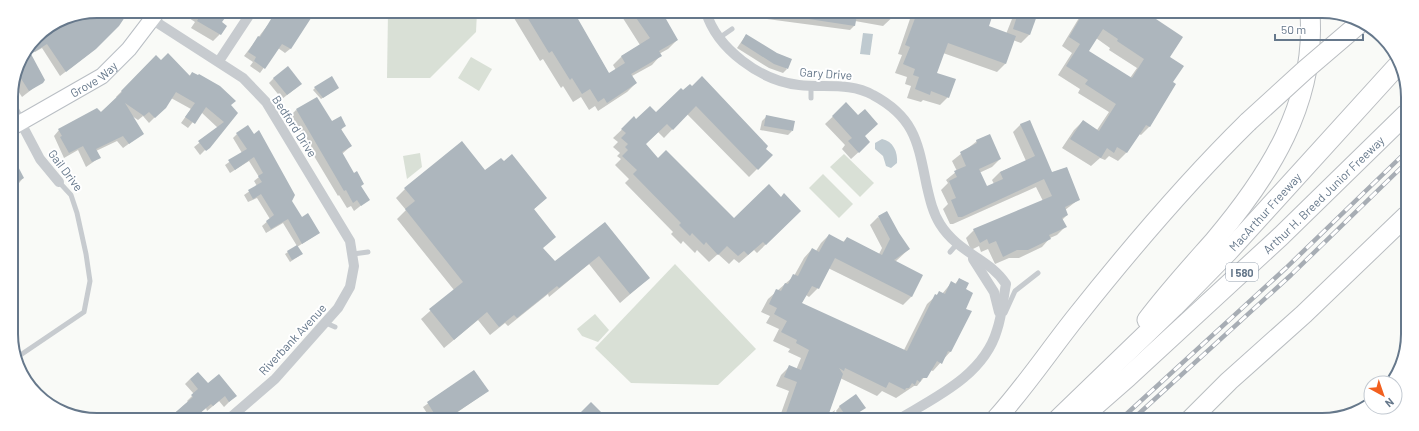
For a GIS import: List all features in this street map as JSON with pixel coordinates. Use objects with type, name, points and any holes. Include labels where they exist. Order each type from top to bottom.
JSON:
[{"type":"highway","points":[[1118,360],[1168,293],[1245,202],[1276,156],[1293,121],[1303,89],[1309,54],[1310,18]]},
{"type":"highway","points":[[1001,413],[1132,248],[1204,166],[1248,122],[1356,26]]},
{"type":"highway","name":"MacArthur Freeway","points":[[1064,413],[1233,247],[1396,68]]},
{"type":"highway","name":"Arthur H. Breed Junior Freeway","points":[[1087,413],[1281,236],[1401,119]]},
{"type":"highway","points":[[1197,413],[1401,221]]},
{"type":"main road","name":"Grove Way","points":[[18,125],[102,76],[129,49],[154,18]]},
{"type":"street","name":"Bedford Drive","points":[[160,18],[243,78],[266,102],[350,241],[354,266]]},
{"type":"street","points":[[219,61],[247,18]]},
{"type":"street","name":"Gary Drive","points":[[708,18],[719,38],[735,56],[764,74],[784,82],[846,87],[863,90],[885,102],[895,111],[915,135],[931,204],[938,222],[953,248],[971,255],[998,273],[1006,284],[997,330],[990,346],[981,359],[957,383],[944,393],[909,413]]},
{"type":"street","name":"Gail Drive","points":[[18,129],[59,182]]},
{"type":"street","name":"Riverbank Avenue","points":[[237,413],[275,379],[331,325],[338,308],[350,287],[354,266]]},
{"type":"lane","points":[[719,38],[732,29]]},
{"type":"lane","points":[[811,85],[811,98]]},
{"type":"lane","name":"Gail Drive","points":[[21,355],[84,312],[90,281],[77,213],[71,195],[59,182]]},
{"type":"lane","points":[[353,254],[368,252]]},
{"type":"lane","points":[[997,330],[1014,291],[1038,273]]},
{"type":"shaded area","points":[[388,18],[477,18],[476,32],[430,78],[387,78]]},
{"type":"shaded area","points":[[863,33],[873,34],[870,55],[860,54]]},
{"type":"shaded area","points":[[471,57],[492,69],[479,91],[458,78]]},
{"type":"shaded area","points":[[882,139],[889,142],[896,151],[897,163],[891,168],[886,166],[883,156],[875,149],[875,143]]},
{"type":"shaded area","points":[[420,153],[422,167],[407,179],[403,156]]},
{"type":"shaded area","points":[[844,154],[874,183],[860,197],[830,167]]},
{"type":"shaded area","points":[[823,174],[853,204],[839,218],[809,188]]},
{"type":"shaded area","points":[[675,264],[756,349],[718,385],[631,383],[595,348]]},
{"type":"shaded area","points":[[595,314],[609,330],[598,342],[582,336],[577,329]]},
{"type":"building","points":[[124,18],[119,26],[96,49],[66,72],[47,44],[31,54],[45,80],[43,83],[29,91],[21,78],[24,67],[31,53],[41,41],[53,31],[67,24],[87,19]]},
{"type":"building","points":[[199,18],[225,18],[222,22],[227,26],[221,35],[197,21]]},
{"type":"building","points":[[272,18],[311,18],[291,49],[282,44],[265,69],[254,61],[256,57],[248,52],[258,36],[260,37]]},
{"type":"building","points":[[528,18],[577,18],[609,73],[625,63],[621,56],[650,38],[636,18],[665,18],[678,40],[659,51],[662,56],[631,74],[637,83],[607,103],[604,98],[598,102],[590,89],[582,94],[572,78],[570,80],[552,51],[549,53]]},
{"type":"building","points":[[802,18],[856,18],[855,26]]},
{"type":"building","points":[[915,18],[992,18],[989,26],[1016,36],[1006,64],[948,43],[937,73],[956,79],[949,98],[931,91],[930,95],[915,89],[919,77],[913,75],[915,69],[903,64],[910,47],[905,45]]},
{"type":"building","points":[[1016,18],[1036,18],[1030,35],[1013,29]]},
{"type":"building","points":[[1080,18],[1154,18],[1183,37],[1170,57],[1184,66],[1173,82],[1176,84],[1150,127],[1146,125],[1127,153],[1117,147],[1114,153],[1107,148],[1101,158],[1070,139],[1083,120],[1099,131],[1116,104],[1085,84],[1088,80],[1066,66],[1080,44],[1069,37]],"holes":[[[1103,29],[1118,39],[1117,41],[1144,59],[1132,78],[1089,51]]]},
{"type":"building","points":[[746,34],[777,53],[792,59],[788,69],[774,64],[741,43]]},
{"type":"building","points":[[168,53],[190,76],[192,72],[198,75],[199,74],[220,86],[236,101],[231,105],[238,113],[210,148],[206,151],[198,141],[224,122],[206,107],[195,124],[185,117],[195,103],[176,92],[166,108],[155,118],[149,112],[144,116],[125,103],[144,134],[129,144],[123,136],[96,149],[101,158],[92,162],[83,146],[69,153],[60,137],[62,136],[58,129],[97,108],[101,112],[122,92],[121,91],[156,55],[161,60]]},
{"type":"building","points":[[288,66],[302,84],[287,95],[273,78]]},
{"type":"building","points":[[332,76],[339,88],[323,98],[314,87]]},
{"type":"building","points":[[702,76],[768,146],[766,149],[773,155],[758,170],[696,106],[673,130],[667,124],[646,144],[658,158],[666,150],[734,218],[769,184],[781,197],[784,193],[801,211],[766,245],[763,242],[748,255],[744,251],[738,256],[727,246],[718,255],[706,242],[704,245],[692,233],[690,236],[679,225],[681,223],[633,174],[637,170],[622,156],[628,150],[625,147],[628,144],[621,138],[626,133],[621,129],[634,116],[636,119],[650,106],[656,112],[681,88],[683,90],[690,84],[692,86]]},
{"type":"building","points":[[317,97],[332,121],[341,116],[346,126],[341,129],[352,146],[342,152],[354,173],[357,171],[364,184],[361,186],[370,200],[361,206],[357,200],[353,203],[346,190],[344,191],[296,109]]},
{"type":"building","points":[[846,102],[858,115],[865,109],[878,124],[865,136],[870,142],[859,153],[848,141],[852,138],[832,116]]},
{"type":"building","points":[[766,115],[795,121],[793,131],[764,126]]},
{"type":"building","points":[[1030,120],[1052,172],[1067,167],[1080,200],[1065,207],[1068,215],[1062,218],[1067,227],[1049,235],[1051,239],[1028,250],[1017,250],[1003,257],[996,241],[989,244],[987,239],[980,243],[973,229],[1052,196],[1044,179],[962,217],[958,217],[951,200],[956,198],[949,181],[957,177],[954,171],[966,166],[960,152],[977,143],[976,140],[990,134],[1001,159],[979,169],[987,186],[1003,179],[1000,172],[1035,156],[1020,124]]},
{"type":"building","points":[[248,125],[254,134],[259,130],[295,195],[292,201],[302,217],[308,213],[320,233],[302,244],[288,219],[271,229],[266,221],[274,215],[261,194],[253,199],[248,190],[262,182],[258,176],[263,173],[254,157],[235,170],[228,160],[247,149],[236,133]]},
{"type":"building","points":[[462,141],[485,170],[501,158],[504,161],[512,154],[547,198],[534,209],[556,237],[543,248],[555,261],[605,222],[650,278],[630,294],[599,256],[559,288],[557,286],[517,318],[514,315],[499,327],[487,312],[454,340],[429,309],[463,282],[405,209],[415,201],[404,188]]},
{"type":"building","points":[[18,166],[24,178],[18,182]]},
{"type":"building","points":[[887,211],[910,249],[894,260],[923,275],[912,297],[835,258],[819,289],[812,286],[802,303],[907,351],[935,294],[937,295],[939,291],[945,294],[951,281],[956,284],[959,278],[969,283],[966,289],[973,293],[966,309],[972,311],[951,352],[948,351],[942,364],[937,361],[927,378],[922,378],[920,382],[917,380],[915,385],[912,383],[909,388],[906,388],[905,390],[889,382],[886,388],[845,368],[844,371],[839,368],[843,374],[829,413],[786,413],[797,382],[784,377],[789,365],[801,370],[809,350],[796,343],[797,340],[781,332],[787,321],[774,314],[777,308],[769,304],[776,289],[781,291],[785,283],[788,284],[793,274],[798,276],[812,248],[819,252],[829,234],[844,242],[847,237],[882,255],[890,239],[878,216]]},
{"type":"building","points":[[297,245],[303,254],[292,260],[287,251]]},
{"type":"building","points":[[474,370],[489,391],[456,413],[434,413],[427,402]]},
{"type":"building","points":[[198,372],[208,383],[219,374],[237,396],[229,402],[225,396],[213,406],[211,404],[200,413],[175,413],[193,397],[191,395],[198,389],[190,379]]},
{"type":"building","points":[[856,394],[866,408],[858,413],[844,413],[839,406]]},
{"type":"building","points":[[591,402],[602,413],[580,413]]},
{"type":"railway","points":[[1128,413],[1286,268],[1401,157]]},
{"type":"railway","points":[[1140,413],[1291,275],[1401,168]]}]
